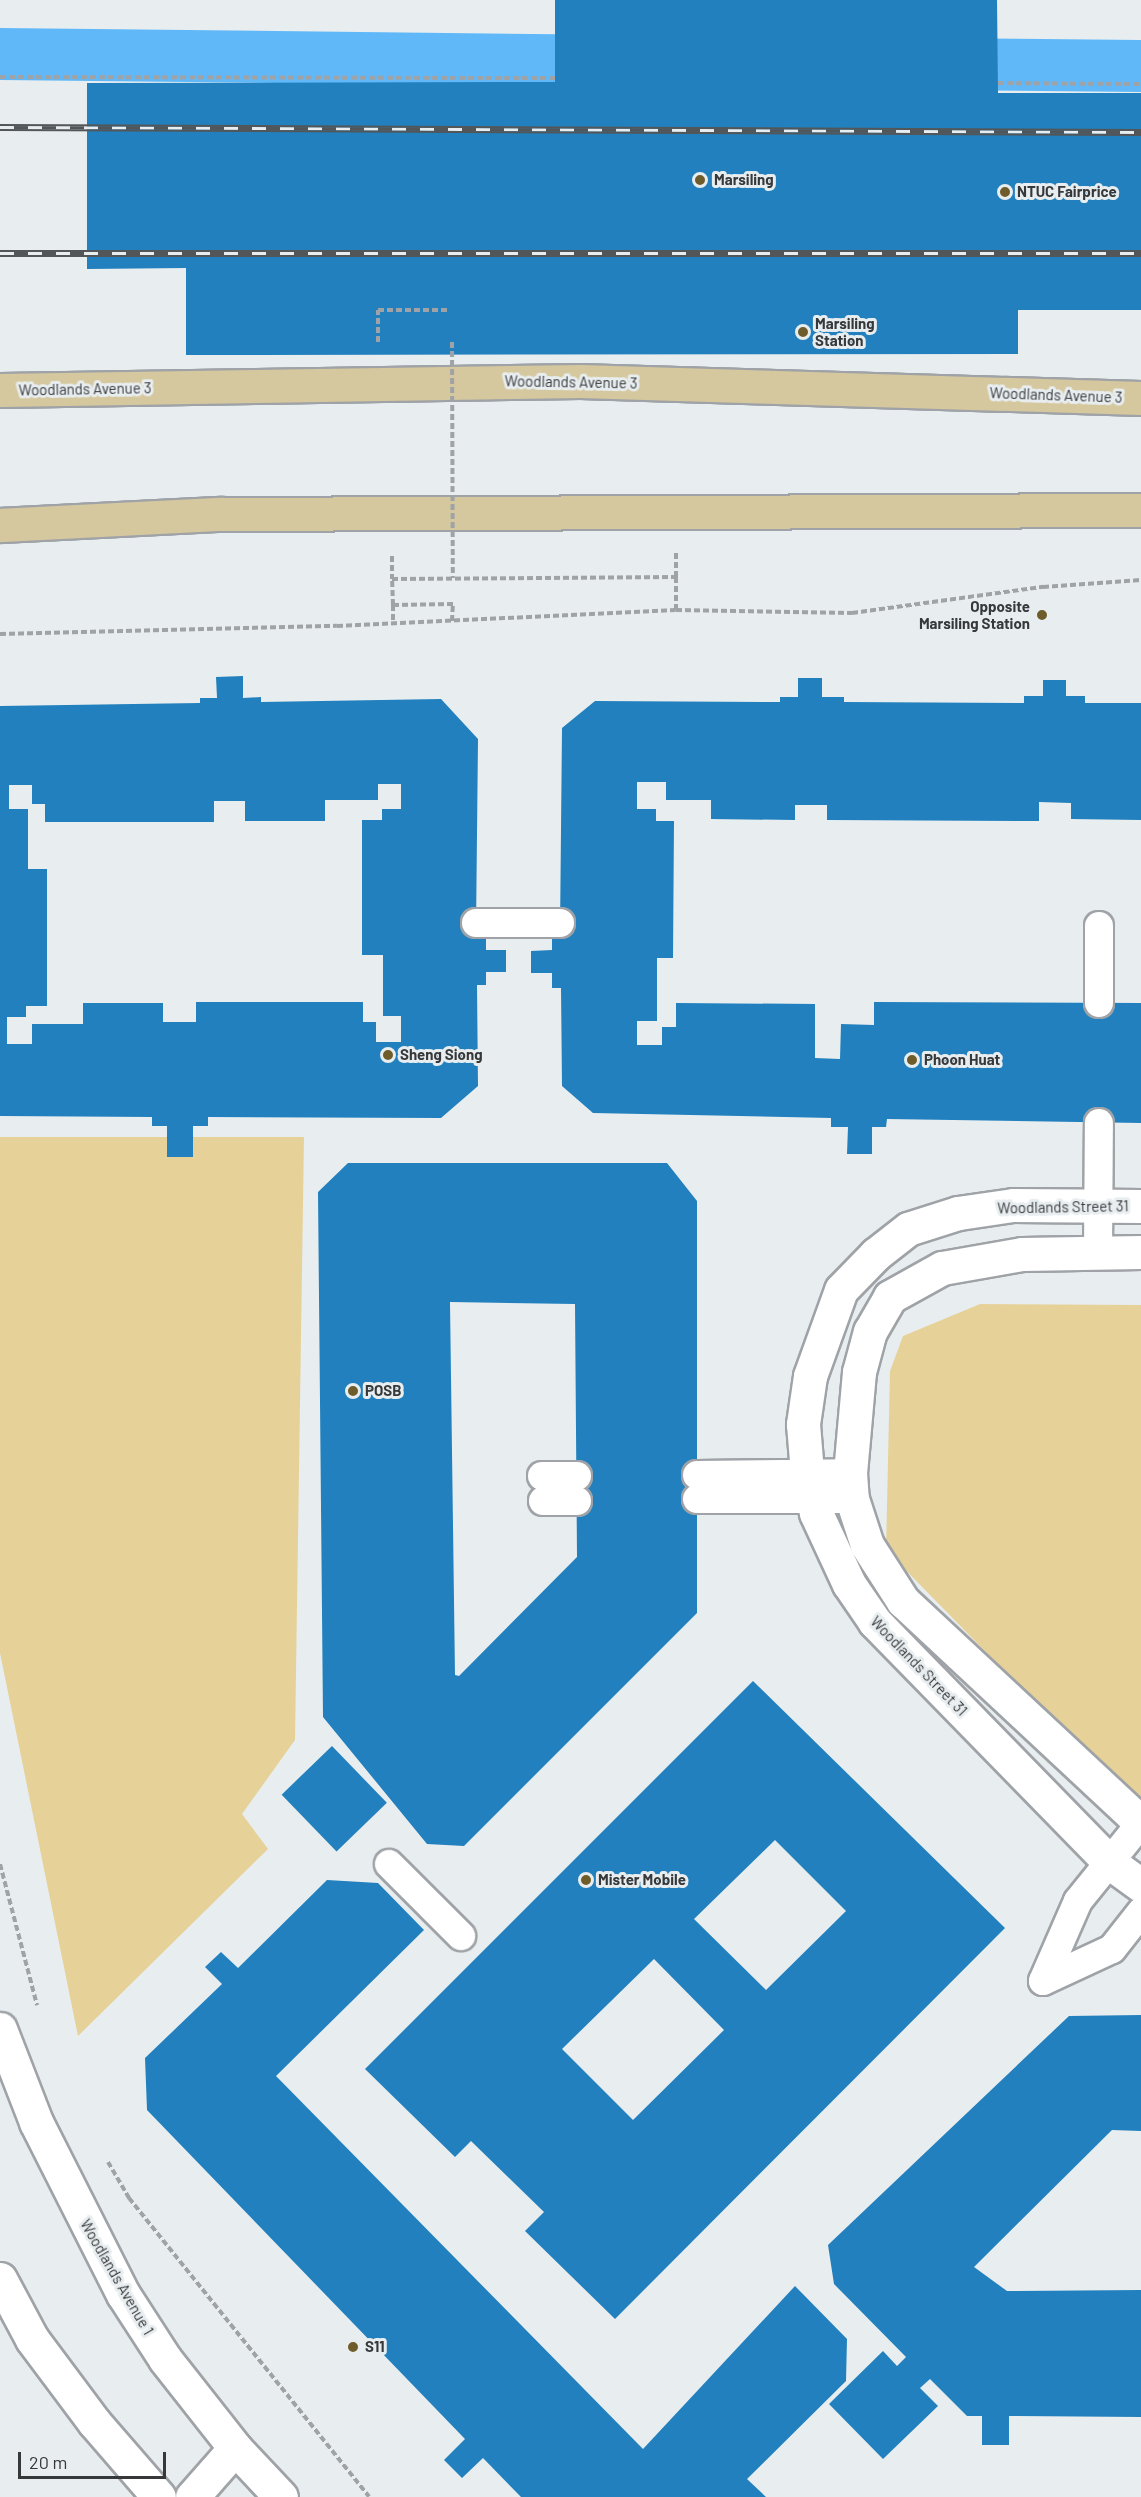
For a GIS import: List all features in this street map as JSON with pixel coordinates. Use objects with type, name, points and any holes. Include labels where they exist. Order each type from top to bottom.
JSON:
[{"type":"main road","name":"Woodlands Avenue 3","points":[[0,390],[580,381],[1141,398]]},
{"type":"main road","points":[[2,526],[220,514],[1141,510]]},
{"type":"street","name":"Woodlands Street 31","points":[[1141,1206],[1013,1205],[958,1213],[908,1229],[876,1254],[841,1290],[823,1333],[810,1377],[803,1424],[810,1486],[829,1547],[875,1622],[1108,1862],[1141,1885]]},
{"type":"street","points":[[1141,1252],[1022,1254],[942,1268],[890,1297],[870,1331],[859,1372],[851,1486],[867,1545],[903,1601],[1141,1823]]},
{"type":"street","name":"Woodlands Avenue 1","points":[[0,2029],[36,2122],[123,2294],[165,2359],[275,2495]]},
{"type":"street","points":[[0,2279],[32,2339],[94,2422],[159,2497]]},
{"type":"street","points":[[192,2497],[235,2448]]},
{"type":"lane","points":[[476,922],[560,923]]},
{"type":"lane","points":[[1099,1003],[1100,926]]},
{"type":"lane","points":[[1098,1253],[1099,1123]]},
{"type":"lane","points":[[697,1487],[851,1486]]},
{"type":"lane","points":[[542,1488],[577,1488]]},
{"type":"lane","points":[[1141,1823],[1078,1901],[1043,1981],[1112,1949],[1141,1912]]},
{"type":"lane","points":[[388,1864],[461,1936]]},
{"type":"path","points":[[0,77],[555,78]]},
{"type":"path","points":[[998,83],[1141,84]]},
{"type":"path","points":[[388,342],[378,342],[378,310],[449,310]]},
{"type":"path","points":[[441,342],[452,342],[453,578]]},
{"type":"path","points":[[393,623],[392,579],[676,577],[676,610]]},
{"type":"path","points":[[0,634],[452,621],[676,610],[852,613],[1042,586],[1141,580]]},
{"type":"path","points":[[393,605],[453,604],[452,621]]},
{"type":"path","points":[[0,1864],[38,2009]]},
{"type":"path","points":[[107,2160],[129,2198],[369,2497]]},
{"type":"shaded area","points":[[0,1137],[304,1137],[295,1740],[242,1814],[268,1849],[78,2036],[0,1653]]},
{"type":"shaded area","points":[[980,1304],[1141,1305],[1141,1811],[886,1550],[890,1371],[903,1336]]},
{"type":"building","points":[[555,0],[997,0],[998,93],[1141,93],[1141,310],[1018,310],[1018,354],[186,355],[186,268],[87,269],[87,83],[555,82]]},
{"type":"building","points":[[243,676],[243,698],[261,697],[261,702],[441,699],[478,739],[476,929],[486,929],[486,950],[506,950],[506,972],[486,972],[486,985],[477,985],[478,1086],[441,1118],[208,1117],[208,1126],[193,1126],[193,1157],[167,1157],[167,1126],[152,1126],[152,1117],[0,1116],[0,706],[200,703],[200,698],[217,698],[216,677]],"holes":[[[378,784],[401,784],[401,809],[382,809],[382,820],[362,820],[362,955],[383,955],[383,1016],[401,1016],[401,1042],[376,1042],[376,1022],[363,1022],[363,1002],[196,1002],[196,1022],[163,1022],[163,1003],[83,1003],[83,1024],[32,1024],[32,1044],[7,1044],[7,1017],[26,1017],[26,1006],[47,1006],[47,869],[28,869],[28,809],[9,809],[9,785],[32,785],[32,804],[45,804],[45,822],[214,822],[214,801],[245,801],[245,821],[325,821],[325,800],[378,800]]]},
{"type":"building","points":[[798,678],[822,678],[822,697],[844,697],[844,702],[1024,703],[1024,696],[1043,696],[1043,680],[1066,680],[1066,696],[1085,696],[1085,703],[1141,703],[1141,820],[1071,819],[1071,803],[1039,802],[1039,821],[827,820],[827,805],[795,805],[795,820],[711,819],[711,800],[666,800],[666,782],[637,782],[637,809],[656,809],[656,821],[674,821],[673,958],[657,958],[657,1021],[637,1021],[637,1045],[662,1045],[662,1027],[676,1027],[676,1003],[815,1004],[815,1058],[840,1059],[841,1024],[874,1025],[874,1002],[1141,1003],[1141,1123],[887,1119],[886,1127],[872,1127],[872,1154],[847,1154],[848,1127],[831,1127],[831,1118],[593,1113],[562,1086],[561,988],[552,988],[552,973],[531,973],[531,951],[552,950],[552,932],[560,932],[562,728],[595,701],[780,702],[780,697],[798,697]]},
{"type":"building","points":[[348,1163],[667,1163],[697,1201],[697,1613],[464,1846],[427,1844],[323,1717],[318,1192]],"holes":[[[450,1302],[575,1304],[577,1557],[459,1676],[455,1675]]]},
{"type":"building","points":[[753,1681],[1005,1928],[615,2319],[525,2231],[544,2212],[471,2141],[455,2157],[365,2069]],"holes":[[[775,1840],[846,1911],[766,1990],[694,1919]],[[654,1959],[724,2030],[633,2120],[562,2049]]]},
{"type":"building","points":[[332,1746],[387,1803],[337,1851],[282,1795]]},
{"type":"building","points":[[327,1880],[378,1883],[424,1930],[276,2076],[643,2449],[795,2286],[847,2339],[846,2381],[747,2479],[766,2497],[521,2497],[483,2458],[462,2478],[444,2460],[465,2439],[147,2110],[145,2058],[222,1984],[205,1967],[221,1952],[238,1968]]},
{"type":"building","points":[[1141,2015],[1141,2131],[1112,2130],[974,2267],[1007,2291],[1141,2290],[1141,2417],[1009,2416],[1009,2445],[982,2445],[982,2416],[967,2416],[930,2379],[920,2388],[938,2406],[883,2459],[829,2404],[883,2351],[897,2366],[906,2357],[834,2284],[828,2245],[1069,2016]]},
{"type":"waterway","points":[[0,54],[628,61]]},
{"type":"waterway","points":[[925,64],[1141,66]]},
{"type":"railway","points":[[0,127],[1141,132]]},
{"type":"railway","points":[[0,253],[1141,253]]},
{"type":"place","name":"Marsiling","points":[[700,180]]},
{"type":"place","name":"NTUC Fairprice","points":[[1005,192]]},
{"type":"place","name":"Marsiling Station","points":[[803,332]]},
{"type":"place","name":"Opposite Marsiling Station","points":[[1042,615]]},
{"type":"place","name":"Sheng Siong","points":[[388,1055]]},
{"type":"place","name":"Phoon Huat","points":[[912,1060]]},
{"type":"place","name":"POSB","points":[[353,1391]]},
{"type":"place","name":"Mister Mobile","points":[[586,1880]]},
{"type":"place","name":"S11","points":[[353,2347]]}]
